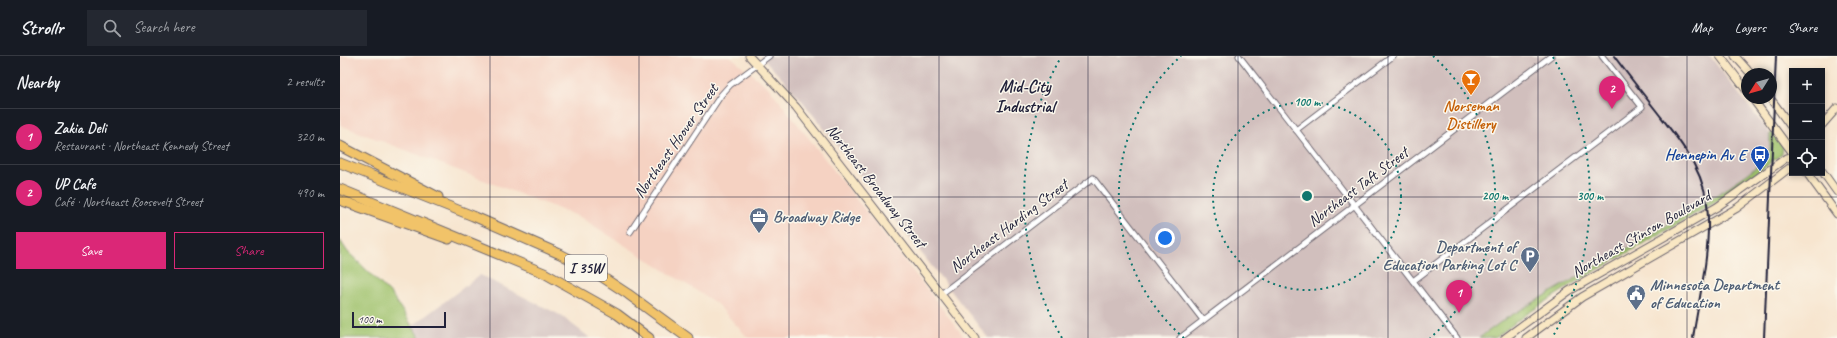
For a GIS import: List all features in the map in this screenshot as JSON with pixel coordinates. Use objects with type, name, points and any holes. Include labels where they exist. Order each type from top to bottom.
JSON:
[{"type":"highway","points":[[340,146],[473,216]]},
{"type":"highway","name":"I 35W","points":[[340,163],[473,216],[560,254],[596,273],[628,294],[688,338]]},
{"type":"highway","name":"I 35W","points":[[340,189],[544,273],[617,314],[649,338]]},
{"type":"highway","points":[[340,200],[544,273]]},
{"type":"main road","name":"Northeast Broadway Street","points":[[749,56],[796,107],[976,338]]},
{"type":"main road","points":[[1720,56],[1741,83]]},
{"type":"main road","points":[[1734,56],[1745,68]]},
{"type":"main road","points":[[1756,104],[1789,148]]},
{"type":"main road","points":[[1774,104],[1789,124]]},
{"type":"main road","points":[[1825,122],[1837,108]]},
{"type":"main road","name":"Northeast Stinson Boulevard","points":[[1505,338],[1569,291],[1717,207],[1786,158],[1789,158]]},
{"type":"main road","name":"Northeast Stinson Boulevard","points":[[1526,338],[1582,297],[1737,208],[1789,168]]},
{"type":"main road","points":[[1825,175],[1837,192]]},
{"type":"main road","points":[[1809,176],[1837,214]]},
{"type":"street","name":"Northeast Hoover Street","points":[[630,232],[720,95],[730,85],[769,56]]},
{"type":"street","points":[[1239,56],[1457,338]]},
{"type":"street","points":[[1296,130],[1393,56]]},
{"type":"street","name":"Northeast Taft Street","points":[[1180,338],[1552,56]]},
{"type":"street","points":[[1413,281],[1642,107],[1602,56]]},
{"type":"street","name":"Northeast Harding Street","points":[[941,294],[1093,178],[1203,320]]},
{"type":"shaded area","points":[[340,56],[730,56],[770,89],[965,338],[748,338],[716,303],[580,217],[340,125]]},
{"type":"shaded area","points":[[761,56],[1710,56],[1741,96],[1741,104],[1747,104],[1770,134],[1770,149],[1753,170],[1702,205],[1505,319],[1479,338],[988,338],[799,97]]},
{"type":"shaded area","points":[[480,275],[560,315],[590,338],[420,338],[411,327]]},
{"type":"green space","points":[[1772,132],[1783,147],[1782,154],[1728,195],[1573,284],[1524,316],[1495,338],[1479,338],[1505,319],[1702,205],[1753,170],[1770,149],[1770,134]]},
{"type":"green space","points":[[340,240],[347,251],[392,295],[420,338],[340,338]]},
{"type":"railway","points":[[1614,56],[1685,149],[1699,174],[1704,188],[1708,218],[1707,248],[1693,338]]},
{"type":"railway","points":[[1764,338],[1776,56]]},
{"type":"place","name":"Norseman Distillery","points":[[1471,96]]},
{"type":"place","name":"UP Cafe","points":[[1612,109]]},
{"type":"place","name":"Hennepin Av E","points":[[1760,172]]},
{"type":"place","name":"Broadway Ridge","points":[[759,234]]},
{"type":"place","name":"Department of Education Parking Lot C","points":[[1530,273]]},
{"type":"place","name":"Minnesota Department of Education","points":[[1636,311]]},
{"type":"place","name":"Zakia Deli","points":[[1459,313]]},
{"type":"district","name":"Mid-City Industrial","points":[[1025,96]]}]
